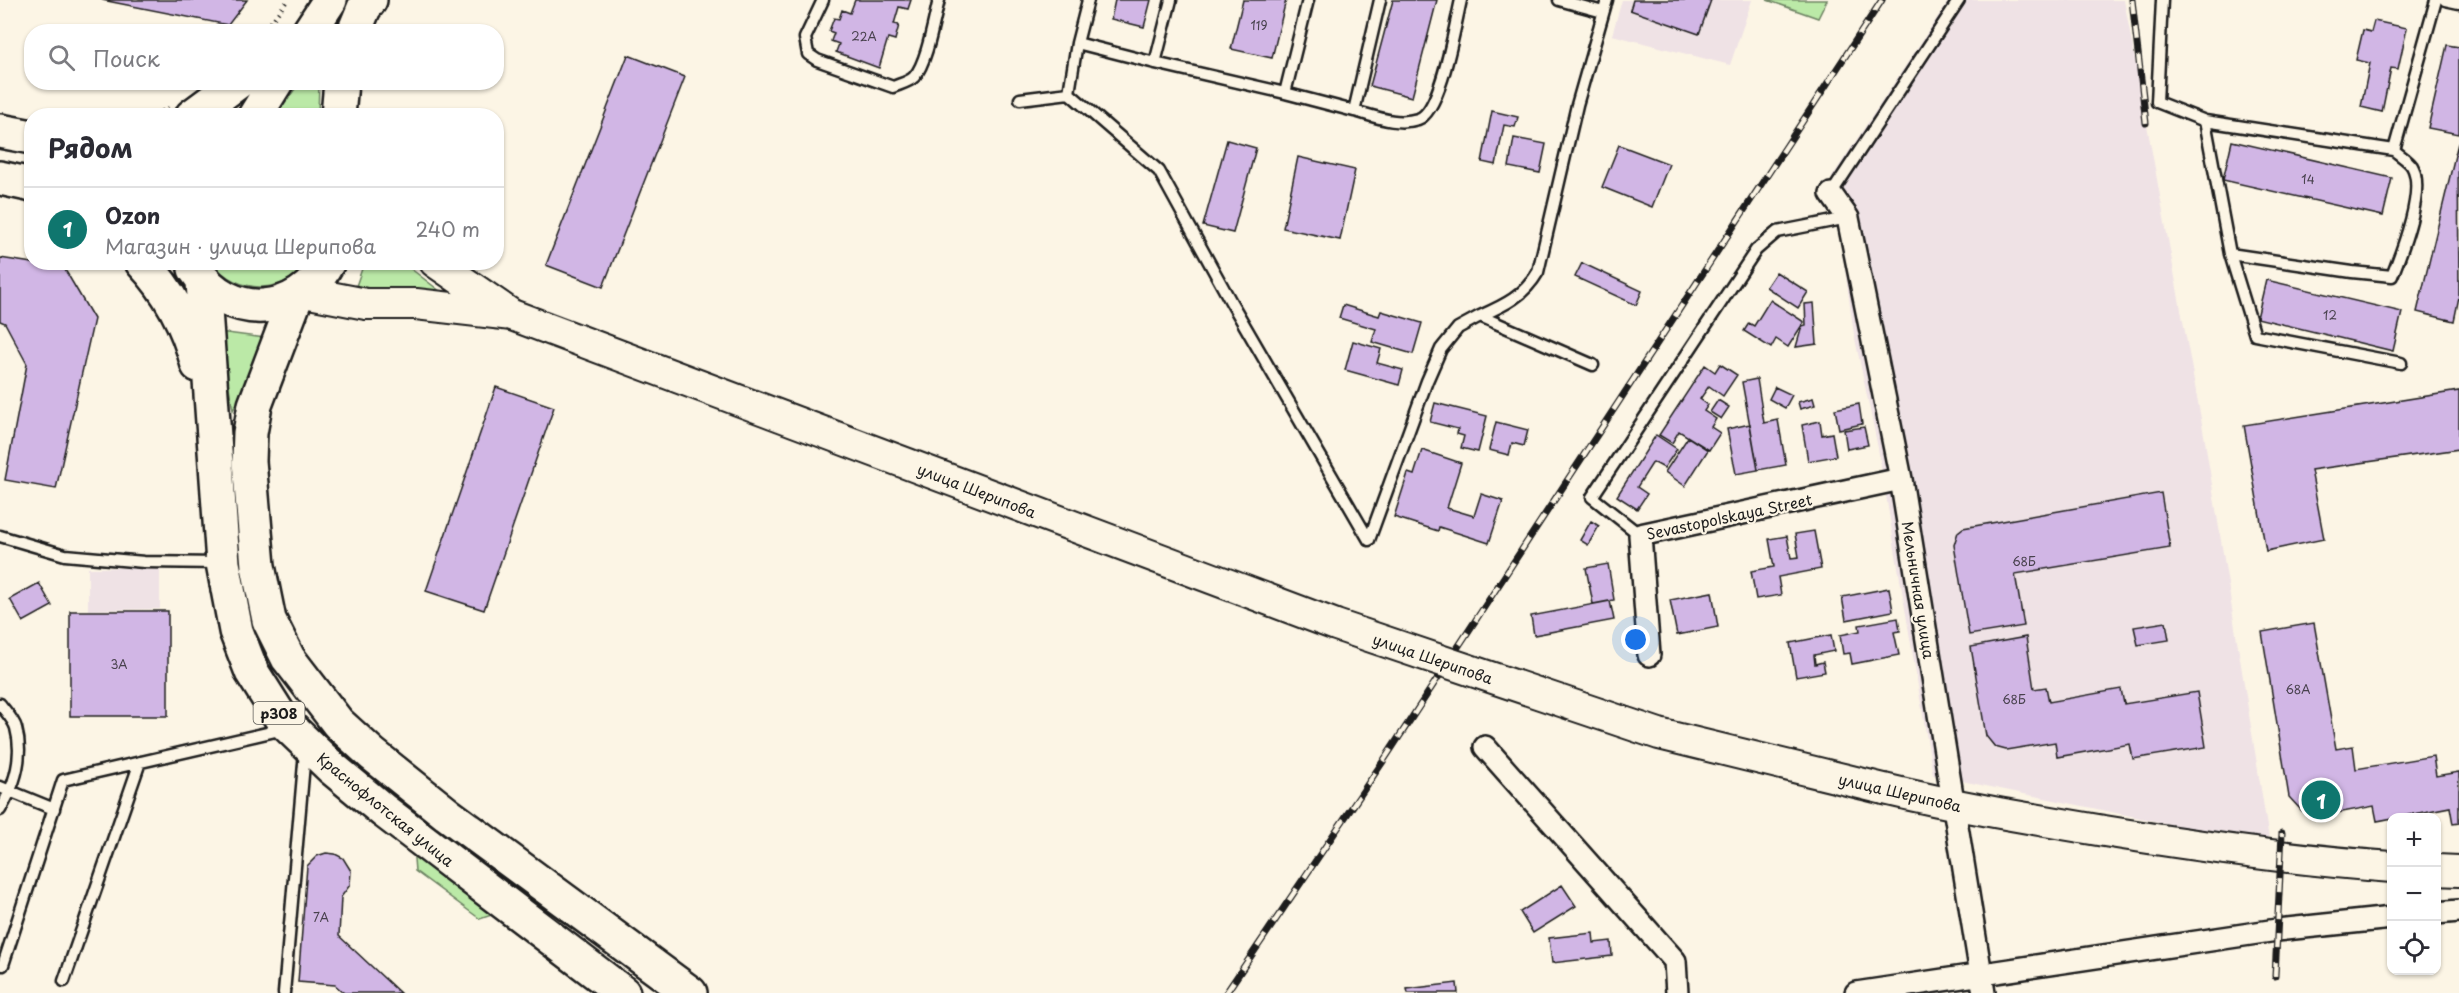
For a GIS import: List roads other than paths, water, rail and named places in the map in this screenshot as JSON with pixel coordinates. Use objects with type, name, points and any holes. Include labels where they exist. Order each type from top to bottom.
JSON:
[{"type":"main road","points":[[358,24],[370,0]]},
{"type":"main road","points":[[308,24],[321,13]]},
{"type":"main road","points":[[203,108],[227,90]]},
{"type":"main road","points":[[260,108],[271,90]]},
{"type":"main road","points":[[339,108],[340,90]]},
{"type":"main road","points":[[0,131],[24,136]]},
{"type":"main road","points":[[0,178],[24,183]]},
{"type":"main road","points":[[149,270],[182,320],[193,348],[213,428]]},
{"type":"main road","points":[[197,272],[223,297],[247,306],[272,306],[300,295],[321,276],[324,270]]},
{"type":"main road","points":[[447,270],[512,315]]},
{"type":"main road","name":"Краснофлотская улица","points":[[197,272],[213,428],[223,563],[236,631],[252,672],[298,735],[332,768],[384,811],[623,993]]},
{"type":"main road","points":[[300,295],[366,304],[416,304],[512,315]]},
{"type":"main road","points":[[300,295],[255,405],[249,442],[258,566],[269,620],[288,658],[338,723],[372,754],[447,814],[690,993]]},
{"type":"main road","name":"улица Шерипова","points":[[512,315],[1336,625],[1659,735],[1955,806],[2214,849],[2283,858],[2387,867]]},
{"type":"main road","points":[[2441,870],[2459,872]]},
{"type":"street","name":"Мельничная улица","points":[[1831,194],[1848,218],[1901,479],[1982,984]]},
{"type":"street","name":"Sevastopolskaya Street","points":[[1649,655],[1640,535],[1901,479]]},
{"type":"street","points":[[1485,747],[1675,961],[1677,993]]},
{"type":"street","points":[[2441,913],[2459,911]]},
{"type":"street","points":[[1856,993],[1982,984],[2277,930],[2387,918]]},
{"type":"lane","points":[[823,0],[806,38],[808,54],[817,60],[893,87],[915,76],[922,63],[939,0]]},
{"type":"lane","points":[[1069,93],[1077,43],[1088,0]]},
{"type":"lane","points":[[1155,63],[1171,0]]},
{"type":"lane","points":[[1286,93],[1308,0]]},
{"type":"lane","points":[[1354,111],[1380,0]]},
{"type":"lane","points":[[1077,43],[1286,93],[1390,121],[1407,121],[1420,119],[1430,111],[1437,96],[1461,0]]},
{"type":"lane","points":[[1559,0],[1603,12]]},
{"type":"lane","points":[[1020,99],[1069,93],[1159,171],[1231,302],[1369,540],[1427,381],[1442,349],[1458,328],[1509,304],[1529,287],[1538,272],[1577,105],[1607,0]]},
{"type":"lane","points":[[1831,194],[1959,0]]},
{"type":"lane","points":[[2162,0],[2157,102],[2205,121],[2394,150],[2412,167],[2416,197],[2405,241],[2392,276],[2230,254]]},
{"type":"lane","points":[[2394,150],[2436,0]]},
{"type":"lane","points":[[2445,0],[2459,3]]},
{"type":"lane","points":[[2205,121],[2230,254],[2255,335],[2402,363]]},
{"type":"lane","points":[[1640,535],[1592,497],[1756,250],[1776,232],[1848,218]]},
{"type":"lane","points":[[1480,316],[1593,365]]},
{"type":"lane","points":[[0,536],[65,555],[144,562],[223,563]]},
{"type":"lane","points":[[0,704],[16,726],[20,761],[11,792],[0,810]]},
{"type":"lane","points":[[3,965],[63,780],[140,762],[298,735],[284,993]]},
{"type":"lane","points":[[64,981],[140,762]]},
{"type":"lane","points":[[0,787],[54,809]]},
{"type":"railway","points":[[1226,993],[1384,760],[1882,0]]},
{"type":"railway","points":[[2132,0],[2146,123]]},
{"type":"railway","points":[[2275,976],[2282,833]]},
{"type":"place","name":"Ozon","points":[[2321,800]]}]
